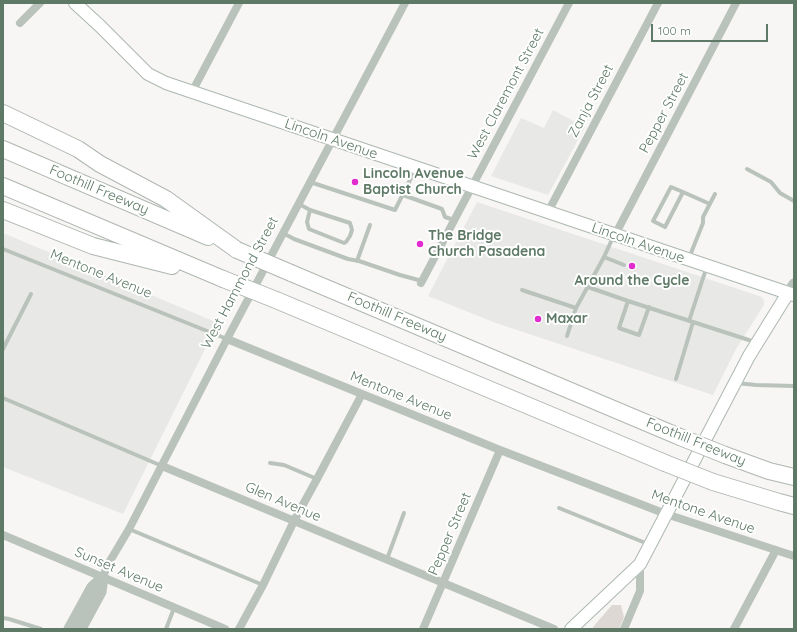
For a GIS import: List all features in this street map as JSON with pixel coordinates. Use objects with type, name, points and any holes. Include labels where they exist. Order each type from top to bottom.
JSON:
[{"type":"highway","points":[[3,113],[78,149],[100,164],[166,199],[237,250]]},
{"type":"highway","name":"Foothill Freeway","points":[[3,149],[291,273],[680,437],[769,471],[794,477]]},
{"type":"highway","name":"Foothill Freeway","points":[[3,186],[222,279],[276,300],[665,463],[713,482],[794,506]]},
{"type":"highway","points":[[3,210],[93,246],[222,279]]},
{"type":"main road","name":"Lincoln Avenue","points":[[75,3],[148,74],[166,83],[688,260],[792,291]]},
{"type":"main road","points":[[571,629],[640,564],[757,343],[792,291]]},
{"type":"street","points":[[20,23],[40,3]]},
{"type":"street","points":[[192,92],[239,3]]},
{"type":"street","name":"West Hammond Street","points":[[81,629],[101,592],[103,577],[108,566],[129,529],[227,339],[405,3]]},
{"type":"street","name":"West Claremont Street","points":[[421,282],[569,3]]},
{"type":"street","name":"Zanja Street","points":[[548,212],[658,3]]},
{"type":"street","name":"Pepper Street","points":[[615,235],[736,3]]},
{"type":"street","name":"Mentone Avenue","points":[[227,339],[500,450],[666,514],[794,556]]},
{"type":"street","points":[[239,629],[263,585],[294,521],[362,394]]},
{"type":"street","name":"Pepper Street","points":[[423,629],[500,450]]},
{"type":"street","name":"Glen Avenue","points":[[162,466],[554,629]]},
{"type":"street","name":"Sunset Avenue","points":[[3,535],[225,629]]},
{"type":"street","points":[[734,629],[776,550]]},
{"type":"street","points":[[624,629],[640,592],[640,564]]},
{"type":"street","name":"West Hammond Street","points":[[69,629],[92,587],[103,577]]},
{"type":"lane","points":[[310,182],[395,210],[416,168]]},
{"type":"lane","points":[[747,169],[771,182],[780,193],[794,201]]},
{"type":"lane","points":[[683,192],[665,227],[653,222],[671,187],[683,192],[710,204]]},
{"type":"lane","points":[[688,260],[703,223],[703,217],[715,194]]},
{"type":"lane","points":[[403,195],[442,209],[445,217],[454,220]]},
{"type":"lane","points":[[299,204],[310,210],[350,223],[352,230],[346,242],[309,228],[308,222],[310,210]]},
{"type":"lane","points":[[357,260],[370,224]]},
{"type":"lane","points":[[283,233],[294,239],[348,259],[357,260],[421,282]]},
{"type":"lane","points":[[567,336],[576,308],[615,235]]},
{"type":"lane","name":"Mentone Avenue","points":[[3,249],[227,339]]},
{"type":"lane","points":[[604,257],[624,264]]},
{"type":"lane","points":[[676,380],[707,266]]},
{"type":"lane","points":[[588,287],[757,343]]},
{"type":"lane","points":[[522,290],[576,308]]},
{"type":"lane","points":[[3,349],[31,294]]},
{"type":"lane","points":[[628,301],[619,328],[639,335],[648,307]]},
{"type":"lane","points":[[735,383],[756,386],[794,386]]},
{"type":"lane","name":"Glen Avenue","points":[[3,398],[162,466]]},
{"type":"lane","points":[[270,464],[284,464],[317,479]]},
{"type":"lane","points":[[559,508],[650,545]]},
{"type":"lane","points":[[387,560],[404,513]]},
{"type":"lane","points":[[129,529],[263,585]]},
{"type":"lane","points":[[166,629],[174,608]]},
{"type":"lane","points":[[3,618],[41,629]]},
{"type":"shaded area","points":[[553,110],[585,127],[548,195],[491,176],[521,118],[544,128]]},
{"type":"shaded area","points":[[477,202],[762,297],[764,305],[736,349],[713,395],[496,323],[428,296]]},
{"type":"shaded area","points":[[3,233],[218,323],[123,514],[3,467]]},
{"type":"shaded area","points":[[612,605],[621,605],[624,617],[619,629],[593,629],[593,627]]},
{"type":"place","name":"Lincoln Avenue Baptist Church","points":[[355,182]]},
{"type":"place","name":"The Bridge Church Pasadena","points":[[420,244]]},
{"type":"place","name":"Around the Cycle","points":[[632,266]]},
{"type":"place","name":"Maxar","points":[[538,319]]}]
